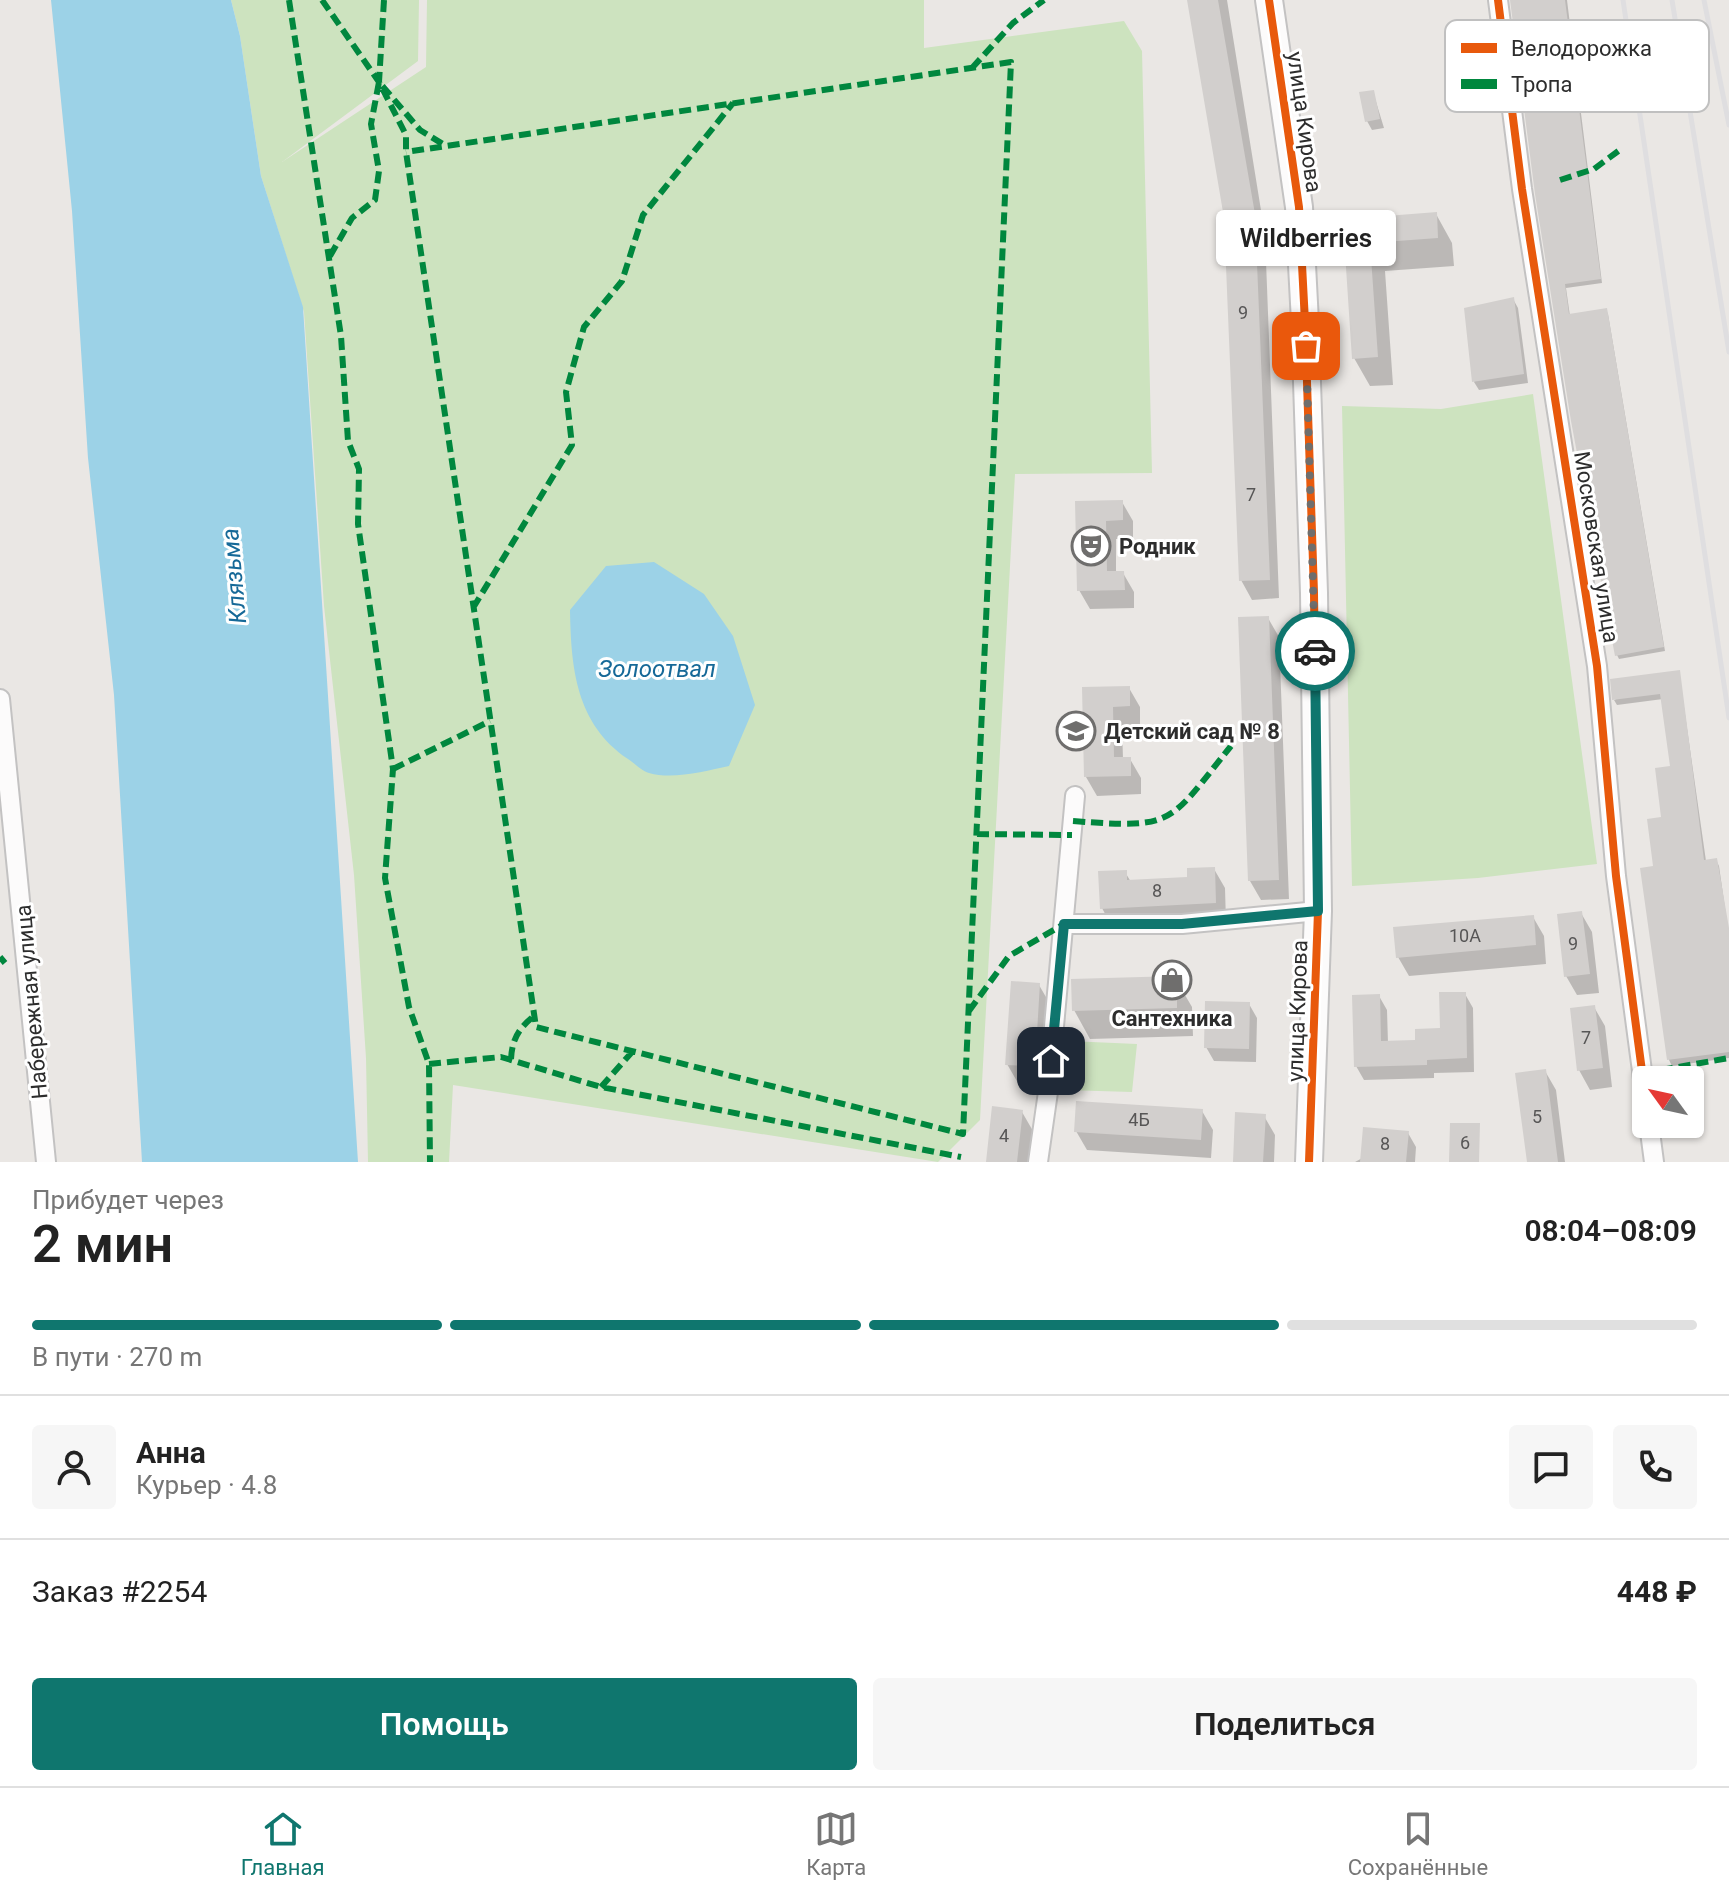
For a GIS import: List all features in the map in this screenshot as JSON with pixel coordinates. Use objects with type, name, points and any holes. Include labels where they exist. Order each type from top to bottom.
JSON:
[{"type":"street","name":"улица Кирова","points":[[1269,0],[1300,219],[1314,593],[1318,911],[1309,1162]]},
{"type":"street","name":"Московская улица","points":[[1498,0],[1501,20]]},
{"type":"street","name":"Московская улица","points":[[1512,112],[1597,666],[1616,876],[1641,1066]]},
{"type":"street","name":"Набережная улица","points":[[0,699],[46,1162]]},
{"type":"street","points":[[1038,1162],[1075,796]]},
{"type":"street","points":[[1064,924],[1182,924],[1318,911]]},
{"type":"street","points":[[1651,1138],[1654,1162]]},
{"type":"green space","points":[[231,0],[419,0],[418,61],[282,162],[426,67],[427,0],[924,0],[924,48],[1124,21],[1142,51],[1152,473],[1015,474],[980,1120],[938,1162],[453,1085],[449,1162],[368,1162],[366,1058],[354,875],[324,606],[304,312],[261,176],[240,36]]},
{"type":"green space","points":[[1533,394],[1597,864],[1478,878],[1352,886],[1342,406],[1441,409]]},
{"type":"green space","points":[[1069,1041],[1137,1044],[1132,1092],[1065,1090]]},
{"type":"water","name":"Клязьма","points":[[51,0],[231,0],[240,36],[261,176],[303,307],[358,1162],[142,1162],[114,695],[88,458],[72,211]]},
{"type":"water","name":"Золоотвал","points":[[654,562],[704,594],[733,636],[755,705],[729,766],[679,775],[646,772],[611,745],[597,729],[580,693],[572,653],[570,610],[606,566]]},
{"type":"building","points":[[1187,0],[1218,0],[1255,214],[1270,580],[1239,581],[1224,218]]},
{"type":"building","points":[[1510,0],[1565,0],[1568,20],[1513,20]]},
{"type":"building","points":[[1374,90],[1380,119],[1365,122],[1359,92]]},
{"type":"building","points":[[1524,112],[1579,112],[1601,279],[1565,284],[1569,314],[1607,308],[1664,647],[1615,656],[1571,421]]},
{"type":"building","points":[[1437,212],[1438,238],[1370,243],[1378,357],[1352,359],[1344,237],[1361,218]]},
{"type":"building","points":[[1514,297],[1524,374],[1472,382],[1464,308]]},
{"type":"building","name":"Родник","points":[[1123,500],[1123,520],[1106,521],[1107,571],[1124,571],[1125,590],[1077,591],[1075,501]]},
{"type":"building","points":[[1269,616],[1279,880],[1248,881],[1238,617]]},
{"type":"building","points":[[1680,670],[1704,860],[1717,858],[1729,928],[1729,1052],[1667,1060],[1640,868],[1653,866],[1647,819],[1661,817],[1655,768],[1670,766],[1660,694],[1612,700],[1610,679]]},
{"type":"building","name":"Детский сад № 8","points":[[1130,686],[1130,706],[1113,707],[1114,757],[1131,757],[1131,776],[1084,777],[1082,687]]},
{"type":"building","points":[[1215,867],[1216,903],[1100,909],[1098,871],[1127,870],[1127,880],[1187,877],[1187,868]]},
{"type":"building","points":[[1582,911],[1590,974],[1564,977],[1557,914]]},
{"type":"building","points":[[1534,915],[1536,945],[1396,958],[1393,927]]},
{"type":"building","points":[[1177,976],[1177,1008],[1072,1011],[1071,979]]},
{"type":"building","points":[[1011,981],[1040,983],[1035,1066],[1005,1065]]},
{"type":"building","points":[[1439,992],[1466,992],[1467,1058],[1427,1060],[1427,1065],[1354,1067],[1352,995],[1380,994],[1381,1041],[1415,1040],[1415,1029],[1440,1028]]},
{"type":"building","points":[[1205,1001],[1250,1002],[1249,1049],[1204,1048]]},
{"type":"building","points":[[1595,1005],[1603,1068],[1577,1071],[1570,1008]]},
{"type":"building","points":[[1546,1069],[1558,1162],[1527,1162],[1515,1073]]},
{"type":"building","points":[[1076,1101],[1203,1109],[1201,1140],[1074,1132]]},
{"type":"building","points":[[992,1106],[1023,1110],[1017,1162],[986,1162]]},
{"type":"building","points":[[1235,1112],[1266,1114],[1263,1162],[1233,1162]]},
{"type":"building","points":[[1450,1123],[1480,1123],[1479,1162],[1449,1162]]},
{"type":"building","points":[[1363,1127],[1409,1131],[1406,1162],[1360,1162]]},
{"type":"railway","points":[[1623,0],[1626,20]]},
{"type":"railway","points":[[1672,0],[1675,20]]},
{"type":"railway","points":[[1704,0],[1708,20]]},
{"type":"railway","points":[[1709,25],[1729,125]]},
{"type":"railway","points":[[1640,112],[1729,718]]},
{"type":"railway","points":[[1690,112],[1729,352]]},
{"type":"marked path","points":[[289,0],[341,336],[348,441],[359,469],[358,524],[393,769],[385,878],[409,1007],[429,1064],[430,1162]]},
{"type":"marked path","points":[[322,0],[379,82]]},
{"type":"marked path","points":[[384,0],[379,82],[406,135],[406,152],[536,1027],[963,1134],[1011,62],[406,152]]},
{"type":"marked path","points":[[972,68],[1013,23],[1044,0]]},
{"type":"marked path","points":[[330,256],[352,218],[375,200],[379,171],[371,124],[379,82],[420,130],[446,146]]},
{"type":"marked path","points":[[473,608],[572,445],[566,392],[584,327],[622,281],[643,215],[733,103]]},
{"type":"marked path","points":[[1560,180],[1594,169],[1621,149]]},
{"type":"marked path","points":[[393,769],[490,721]]},
{"type":"marked path","points":[[1073,821],[1132,824],[1167,816],[1194,792],[1231,746]]},
{"type":"marked path","points":[[977,834],[1072,835]]},
{"type":"marked path","points":[[969,1011],[1009,956],[1064,924]]},
{"type":"marked path","points":[[0,957],[5,963]]},
{"type":"marked path","points":[[511,1059],[517,1034],[534,1016]]},
{"type":"marked path","points":[[601,1087],[633,1051]]},
{"type":"marked path","points":[[429,1064],[501,1057],[601,1087],[961,1157]]},
{"type":"marked path","points":[[1684,1066],[1729,1058]]},
{"type":"cycle path","points":[[1269,0],[1299,207],[1305,322],[1314,593],[1318,911],[1309,1162]]},
{"type":"cycle path","points":[[1498,0],[1501,20]]},
{"type":"cycle path","points":[[1512,112],[1597,666],[1616,876],[1641,1066]]},
{"type":"way so far","points":[[1306,346],[1315,651]]},
{"type":"place","name":"Wildberries","points":[[1306,346]]},
{"type":"place","name":"Родник","points":[[1091,546]]},
{"type":"place","name":"Детский сад № 8","points":[[1076,731]]},
{"type":"place","name":"Сантехника","points":[[1172,980]]},
{"type":"route","points":[[1051,1061],[1064,924],[1207,923],[1318,911],[1315,651]]}]
